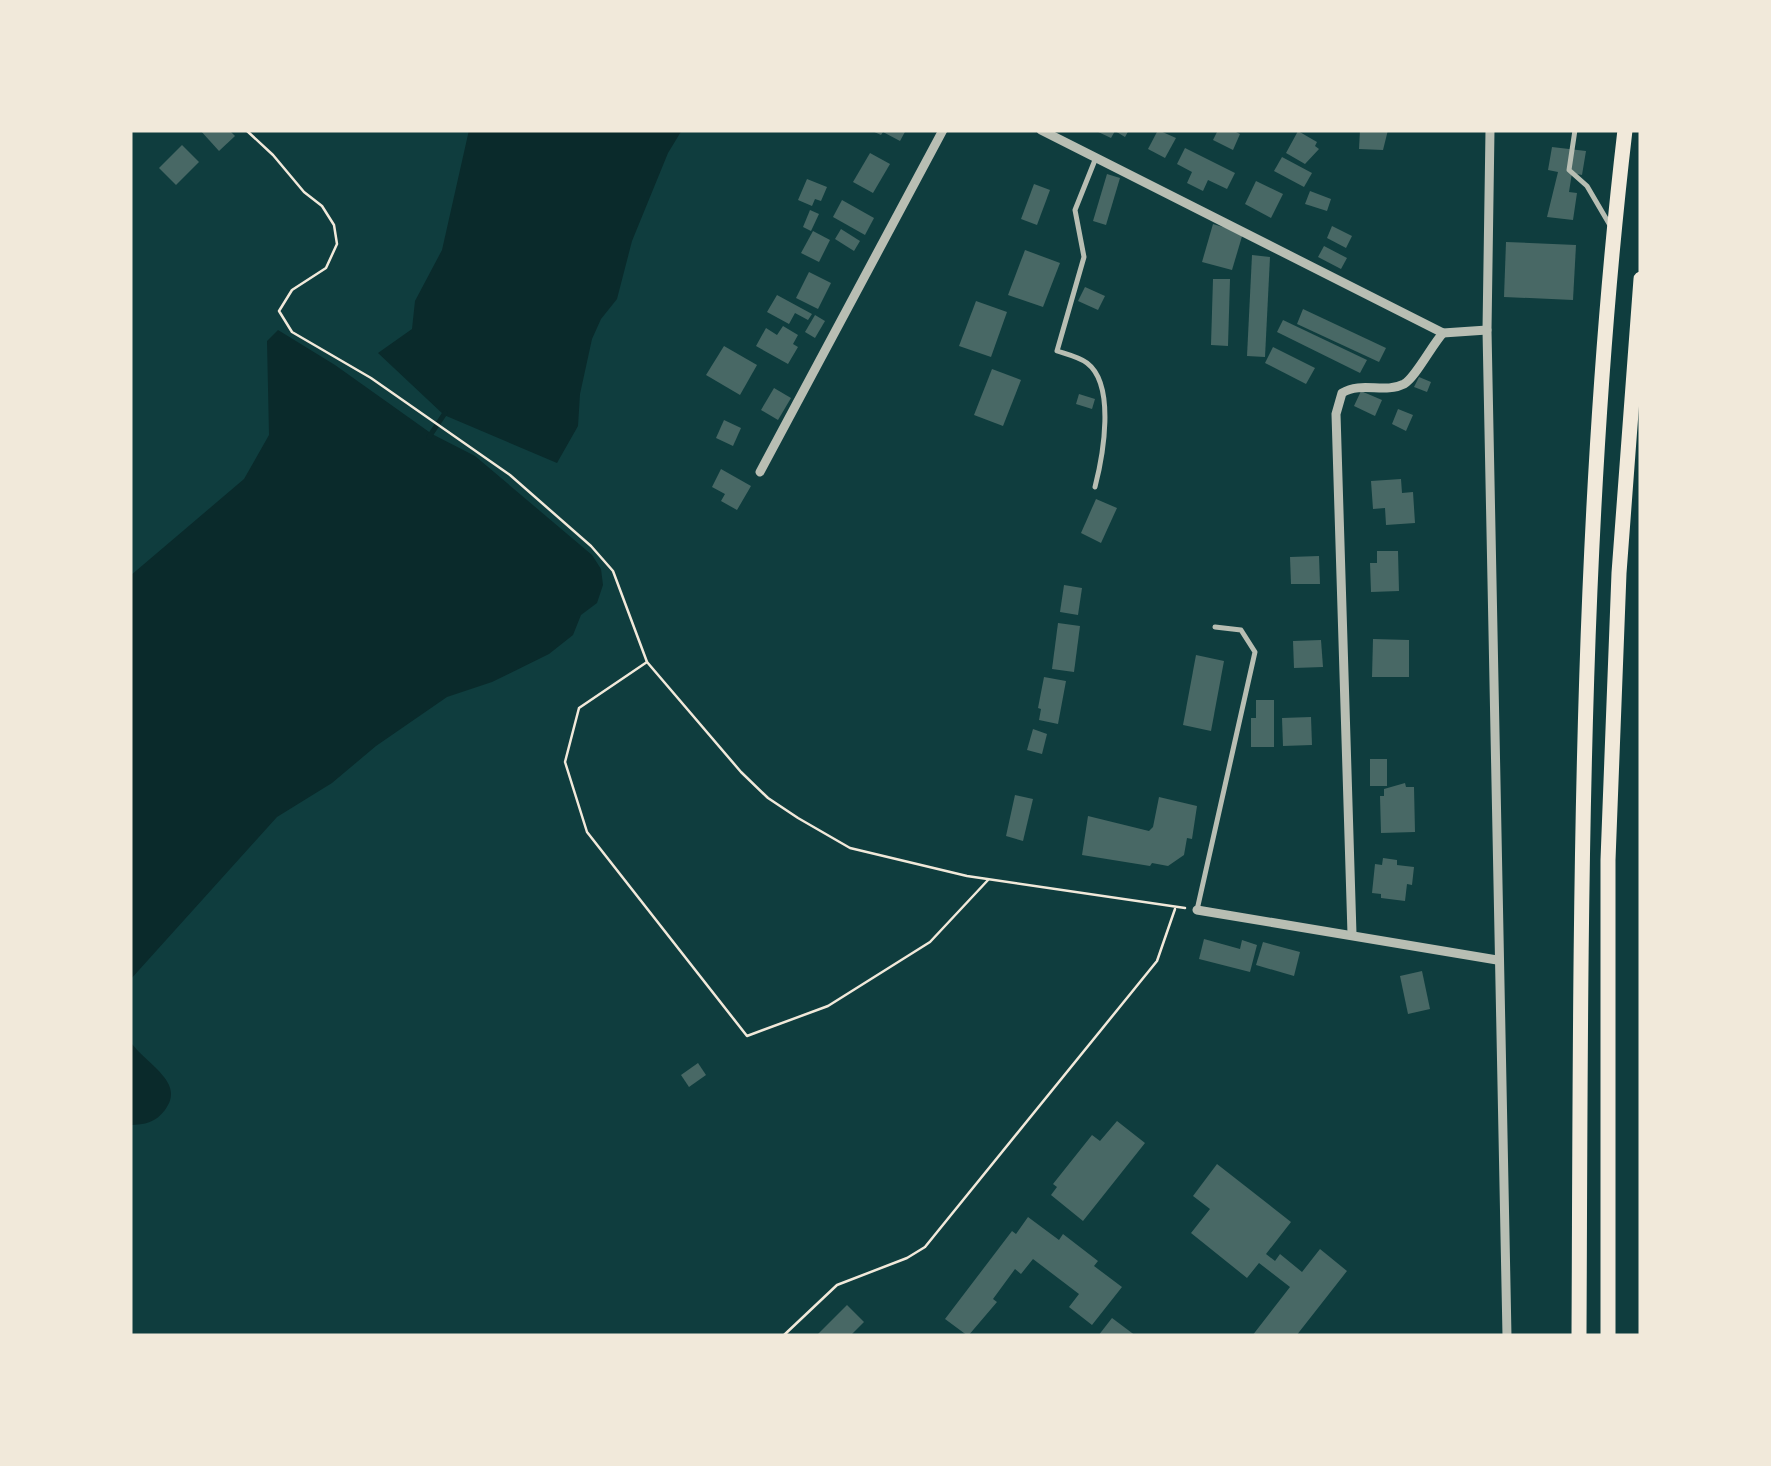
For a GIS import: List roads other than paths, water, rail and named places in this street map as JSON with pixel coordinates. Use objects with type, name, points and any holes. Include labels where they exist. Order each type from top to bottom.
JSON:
[{"type":"highway","points":[[1580,1336],[1580,860],[1592,552],[1614,232],[1626,130]]},
{"type":"highway","points":[[1608,1336],[1608,860],[1619,572],[1635,438],[1641,278]]},
{"type":"street","points":[[760,472],[943,130]]},
{"type":"street","points":[[1041,130],[1443,332],[1487,330]]},
{"type":"street","points":[[1490,130],[1487,330],[1507,1336]]},
{"type":"street","points":[[1352,934],[1336,414],[1342,394],[1353,386],[1393,388],[1405,384],[1443,332]]},
{"type":"street","points":[[1198,910],[1497,960]]},
{"type":"lane","points":[[1575,130],[1570,170],[1588,186],[1614,232]]},
{"type":"lane","points":[[1096,157],[1075,210],[1084,257],[1057,350],[1088,364],[1102,385],[1102,460],[1096,486]]},
{"type":"lane","points":[[1198,910],[1255,652],[1241,630],[1215,627]]},
{"type":"water","points":[[469,130],[682,130],[668,153],[632,241],[617,299],[592,339],[580,394],[578,426],[557,463],[444,415],[378,353],[412,329],[415,301],[442,250]]},
{"type":"water","points":[[278,330],[432,434],[475,456],[592,555],[601,569],[603,585],[597,603],[581,615],[573,635],[549,654],[492,682],[447,697],[376,746],[332,783],[277,817],[130,980],[130,576],[244,479],[269,435],[267,341]]},
{"type":"water","points":[[130,1041],[168,1082],[171,1091],[162,1114],[135,1125],[130,1125]]},
{"type":"waterway","points":[[429,437],[445,413]]}]
